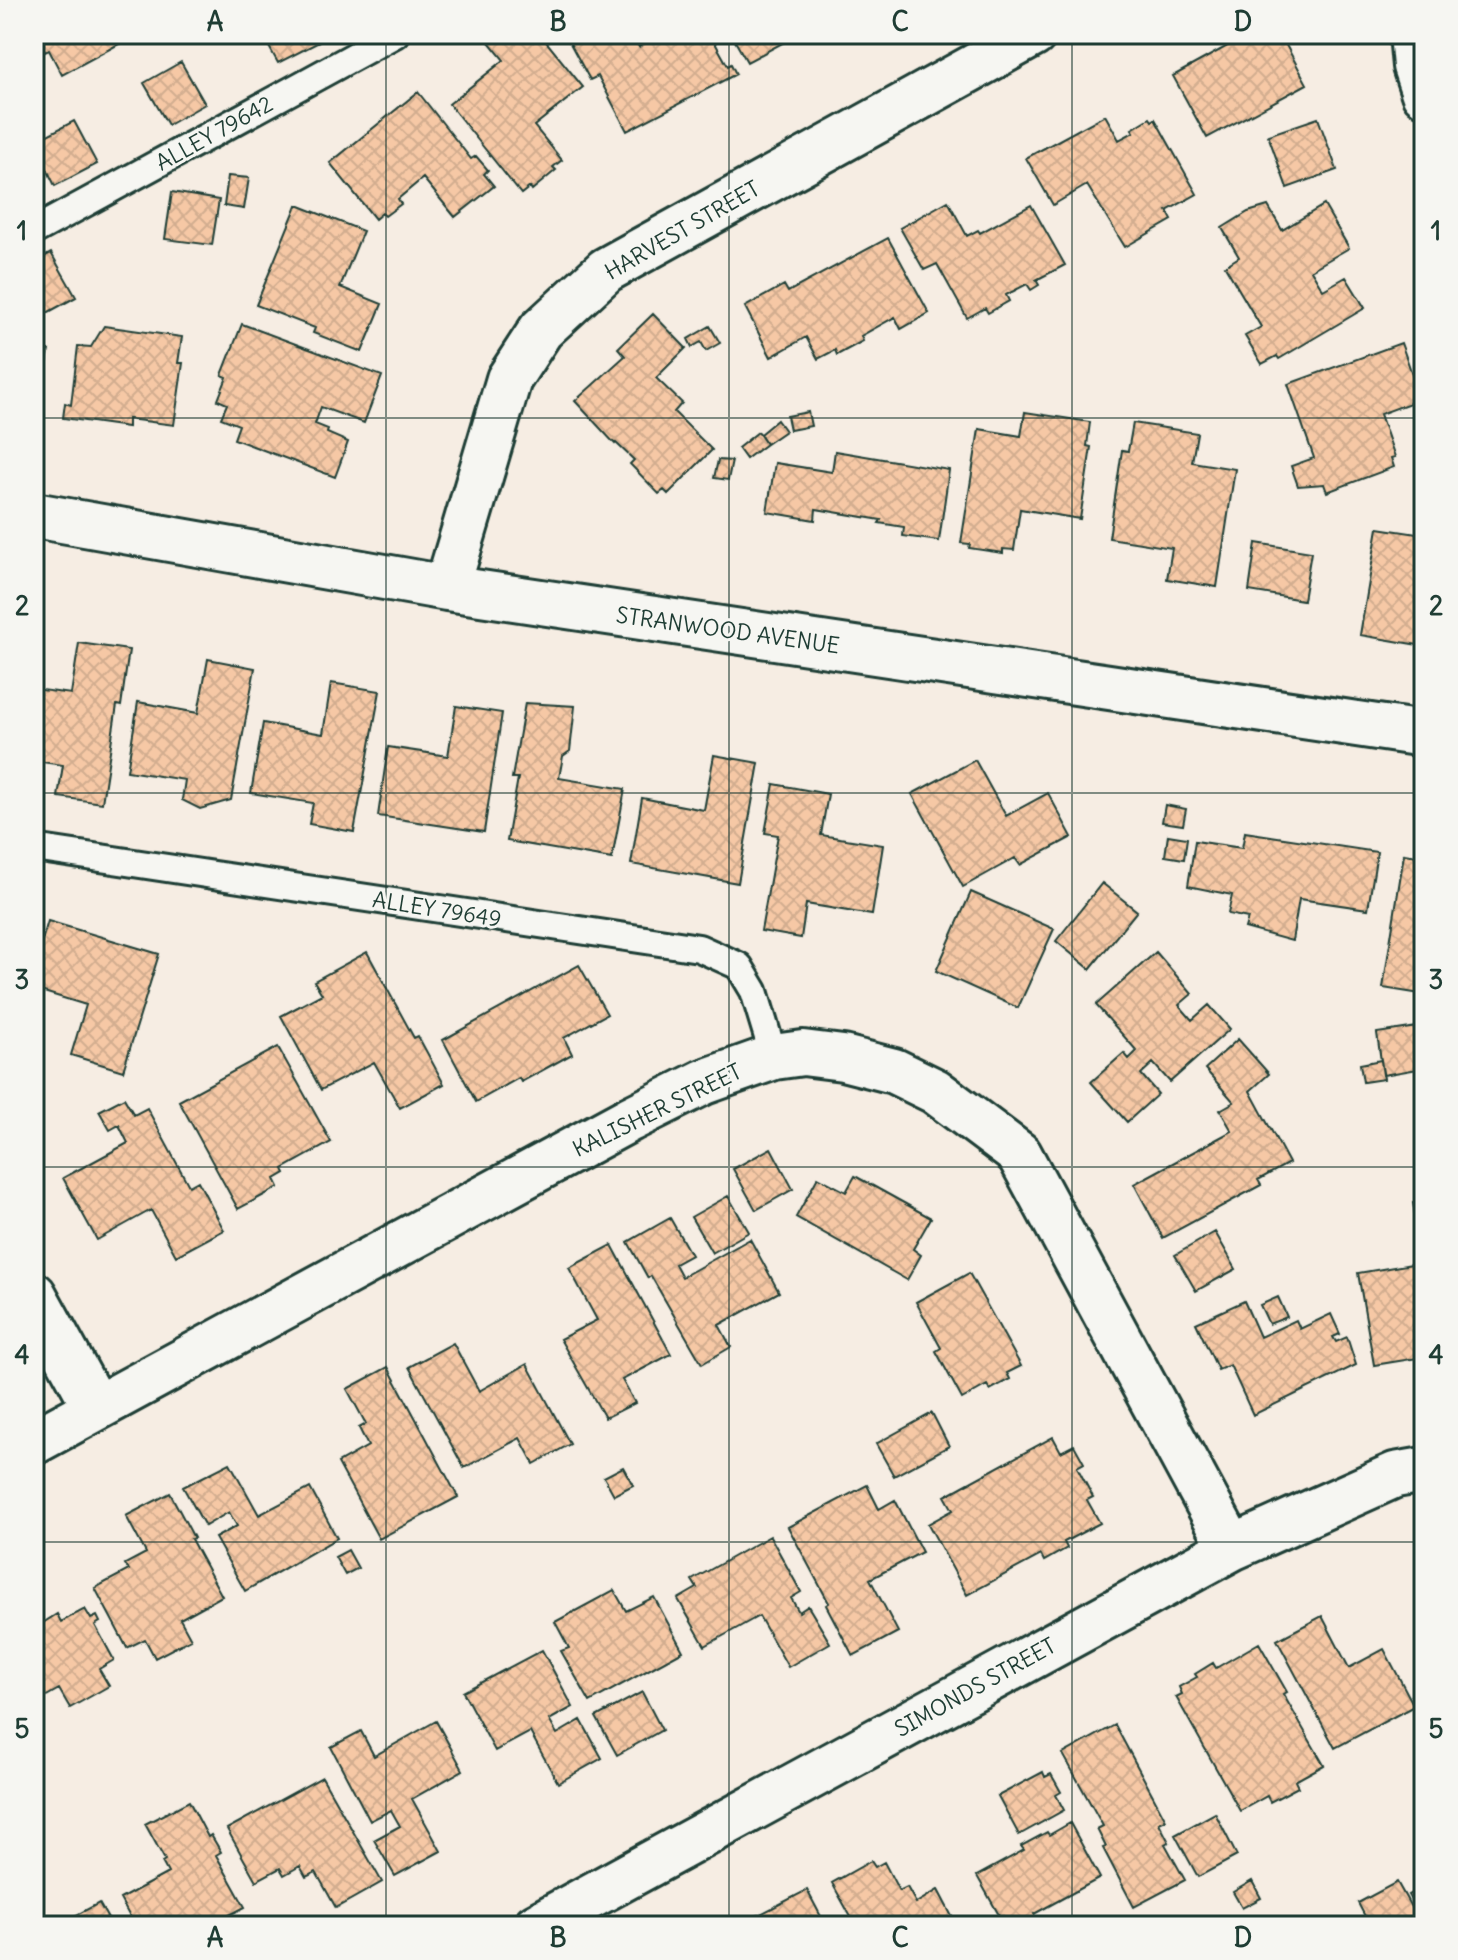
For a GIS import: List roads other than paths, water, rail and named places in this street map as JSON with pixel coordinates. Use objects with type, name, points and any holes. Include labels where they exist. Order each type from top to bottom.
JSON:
[{"type":"street","name":"HARVEST STREET","points":[[447,588],[509,379],[541,330],[606,270],[1034,34]]},
{"type":"street","points":[[1412,34],[1415,66],[1424,93]]},
{"type":"street","name":"STRANWOOD AVENUE","points":[[34,515],[447,588],[1424,734]]},
{"type":"street","name":"KALISHER STREET","points":[[34,1442],[630,1119],[704,1082],[774,1057],[803,1053],[843,1058],[894,1071],[935,1091],[1019,1154],[1232,1548]]},
{"type":"street","points":[[34,1295],[96,1408]]},
{"type":"street","name":"SIMONDS STREET","points":[[536,1926],[1232,1548],[1395,1475],[1424,1470]]},
{"type":"lane","name":"ALLEY 79642","points":[[34,231],[395,34]]},
{"type":"lane","name":"ALLEY 79649","points":[[34,848],[699,948],[739,966],[754,991],[774,1057]]}]
